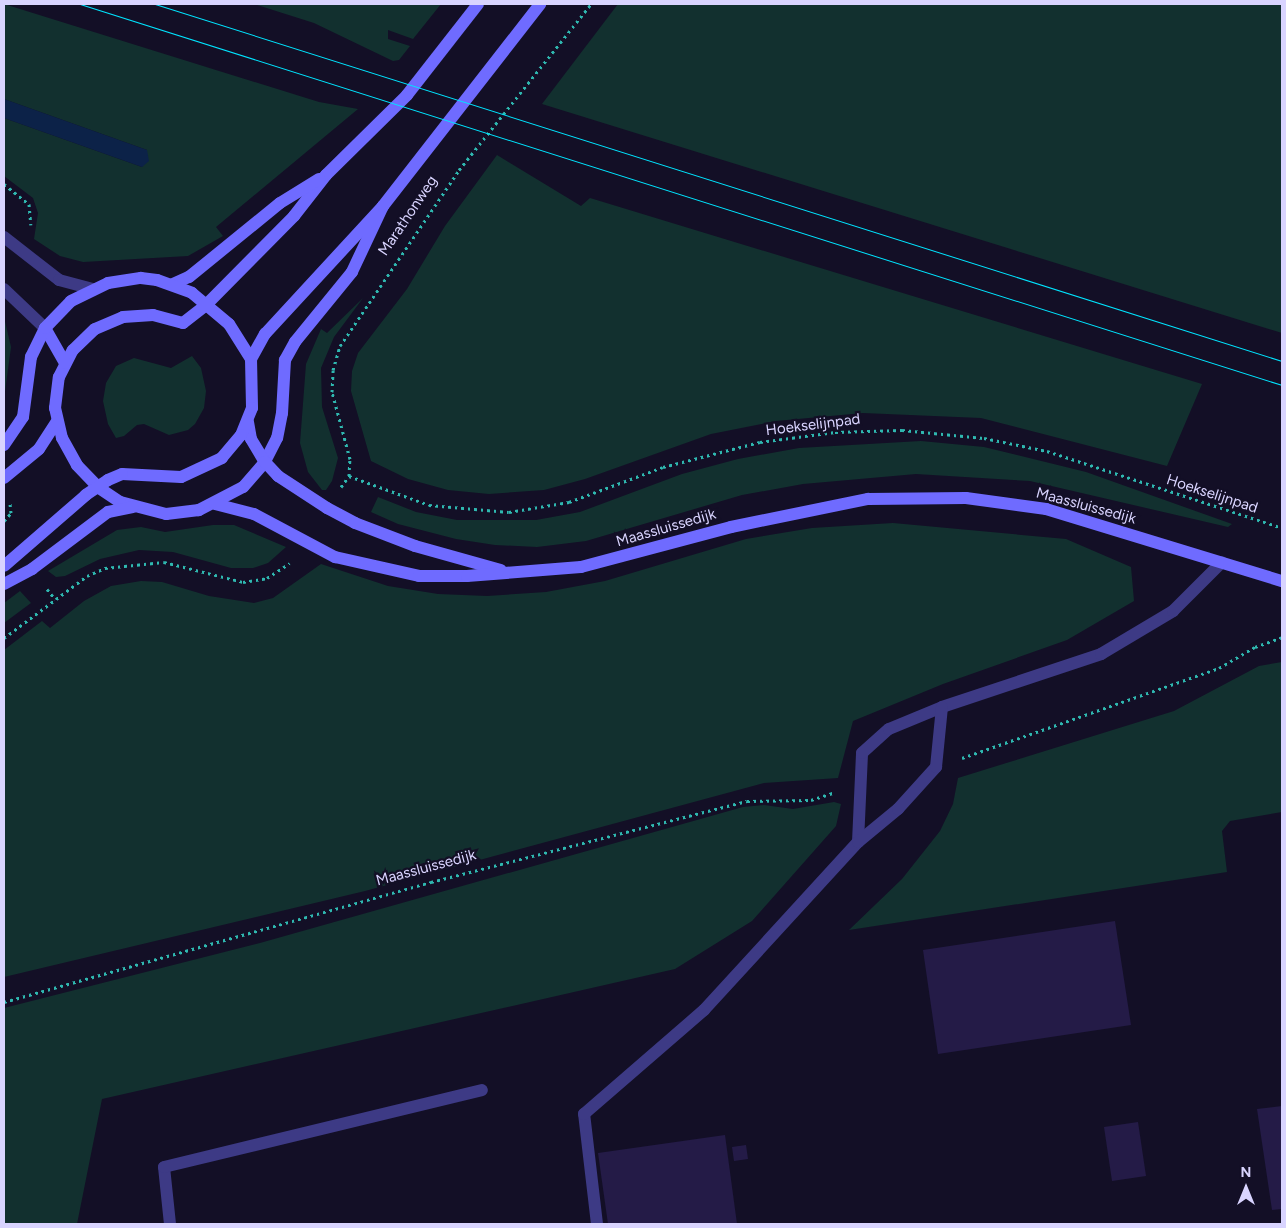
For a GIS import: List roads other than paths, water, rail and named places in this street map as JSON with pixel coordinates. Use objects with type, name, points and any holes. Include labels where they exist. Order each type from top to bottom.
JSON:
[{"type":"main road","points":[[133,507],[98,487],[76,465],[57,421],[56,392],[65,363],[83,338],[108,322],[138,314],[169,317],[183,323],[207,304],[294,216],[326,175],[407,95],[478,4]]},
{"type":"main road","name":"Marathonweg","points":[[251,359],[265,334],[383,206],[540,4]]},
{"type":"main road","points":[[173,284],[190,277],[280,203],[326,175]]},
{"type":"main road","name":"Marathonweg","points":[[265,462],[280,426],[282,373],[295,342],[352,272],[383,206]]},
{"type":"main road","points":[[4,445],[18,428],[25,404],[31,356],[45,328],[71,301],[93,289],[141,278],[173,284],[207,304],[238,336],[251,359],[254,393],[248,422],[222,458],[196,473],[166,479],[122,474],[98,487],[4,566]]},
{"type":"main road","points":[[45,328],[65,363]]},
{"type":"main road","points":[[4,478],[42,445],[57,421]]},
{"type":"main road","name":"Maassluissedijk","points":[[248,422],[251,439],[265,462],[278,476],[327,508],[355,523],[414,546],[508,572]]},
{"type":"main road","points":[[4,584],[32,569],[108,512],[133,507],[174,513],[215,504],[243,487],[265,462]]},
{"type":"main road","name":"Maassluissedijk","points":[[215,504],[254,514],[335,556],[419,576],[581,566],[731,527],[868,499],[966,498],[1046,509],[1282,581]]},
{"type":"street","points":[[4,237],[59,280],[93,289]]},
{"type":"street","points":[[4,288],[45,328]]},
{"type":"street","points":[[858,842],[862,753],[889,729],[942,707],[1100,654],[1173,611],[1222,562]]},
{"type":"street","points":[[597,1224],[584,1114],[704,1010],[858,842],[898,810],[936,767],[942,707]]},
{"type":"street","points":[[170,1224],[164,1167],[482,1090]]},
{"type":"water","points":[[4,99],[147,150],[149,161],[142,167],[4,118]]},
{"type":"tram line","points":[[80,4],[1282,385]]},
{"type":"tram line","points":[[155,4],[1282,361]]}]
